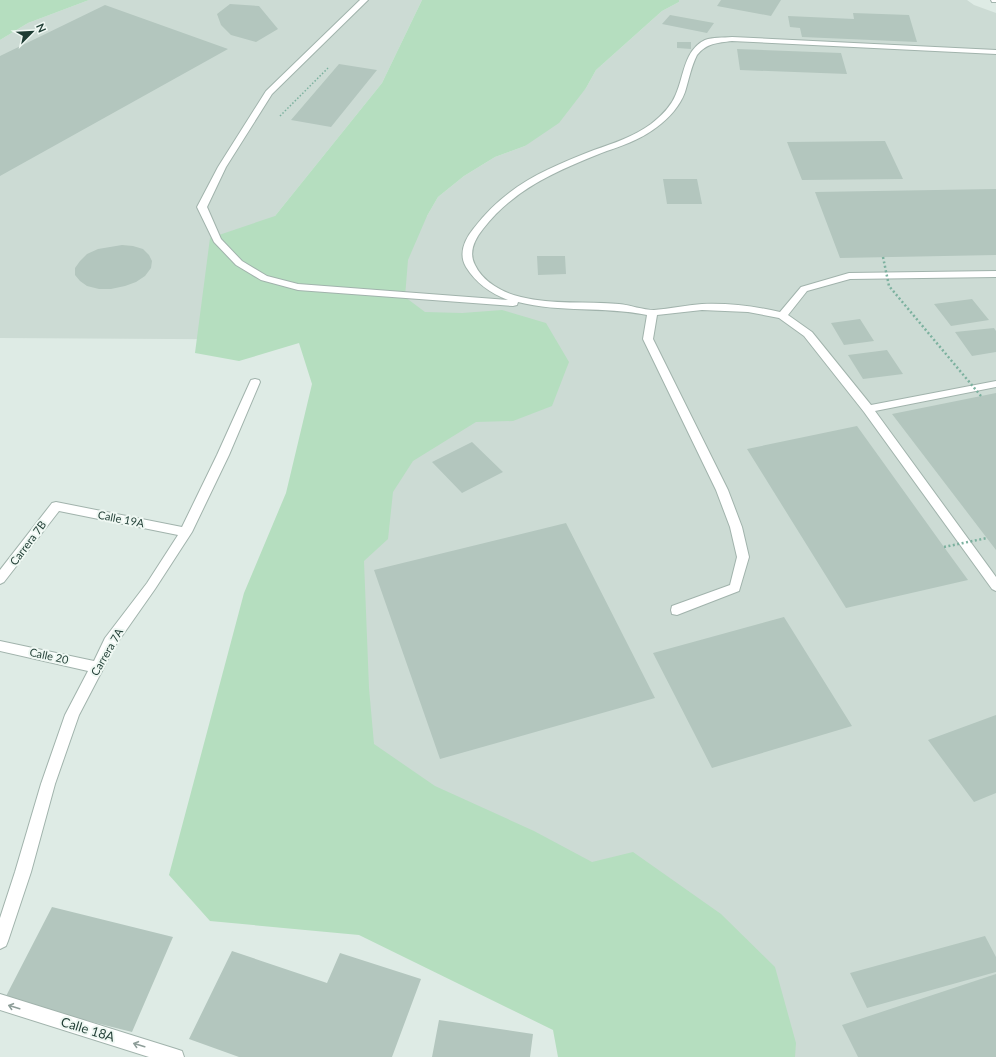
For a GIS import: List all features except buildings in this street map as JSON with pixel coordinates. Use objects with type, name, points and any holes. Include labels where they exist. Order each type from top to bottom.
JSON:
[{"type":"street","points":[[364,0],[269,93],[222,167],[202,207],[217,240],[239,263],[264,278],[298,287],[435,298],[621,307],[652,313],[694,307],[735,306],[782,316],[808,334],[868,409],[996,586]]},
{"type":"street","points":[[549,304],[520,300],[500,294],[486,285],[474,272],[468,259],[467,248],[473,235],[489,212],[522,185],[559,166],[635,138],[661,122],[677,100],[693,54],[706,42],[732,39],[996,52]]},
{"type":"street","points":[[782,316],[804,289],[849,276],[996,274]]},
{"type":"street","points":[[652,313],[648,339],[722,490],[736,527],[743,557],[735,588],[677,610]]},
{"type":"street","name":"Carrera 7A","points":[[0,941],[23,872],[48,784],[72,715],[110,642],[151,586],[186,532],[223,455],[255,382]]},
{"type":"street","points":[[868,409],[996,384]]},
{"type":"street","name":"Calle 19A","points":[[56,506],[186,532]]},
{"type":"street","name":"Carrera 7B","points":[[0,579],[56,506]]},
{"type":"street","name":"Calle 20","points":[[0,646],[97,667]]},
{"type":"street","name":"Calle 18A","points":[[0,1002],[176,1057]]},
{"type":"path","points":[[883,257],[889,286],[981,396]]},
{"type":"path","points":[[944,547],[987,538]]},
{"type":"shaded area","points":[[89,0],[422,0],[382,83],[275,216],[427,216],[438,197],[464,176],[495,157],[525,146],[586,88],[596,70],[662,11],[679,2],[679,0],[967,0],[974,5],[996,13],[996,1057],[725,1057],[296,732],[320,340],[0,338],[0,40],[28,23]]},
{"type":"green space","points":[[0,0],[89,0],[28,23],[0,40]]},
{"type":"green space","points":[[422,0],[679,0],[679,2],[662,11],[596,70],[586,88],[559,123],[525,146],[495,157],[464,176],[438,197],[427,216],[408,260],[405,297],[425,312],[462,313],[502,310],[546,323],[569,362],[552,406],[513,421],[476,422],[413,461],[393,492],[388,539],[364,561],[369,688],[374,744],[435,786],[534,831],[592,862],[633,852],[721,914],[775,967],[796,1043],[795,1057],[558,1057],[553,1030],[359,935],[210,921],[169,875],[244,593],[286,493],[312,384],[299,343],[239,361],[195,353],[210,238],[275,216],[382,83]]}]
